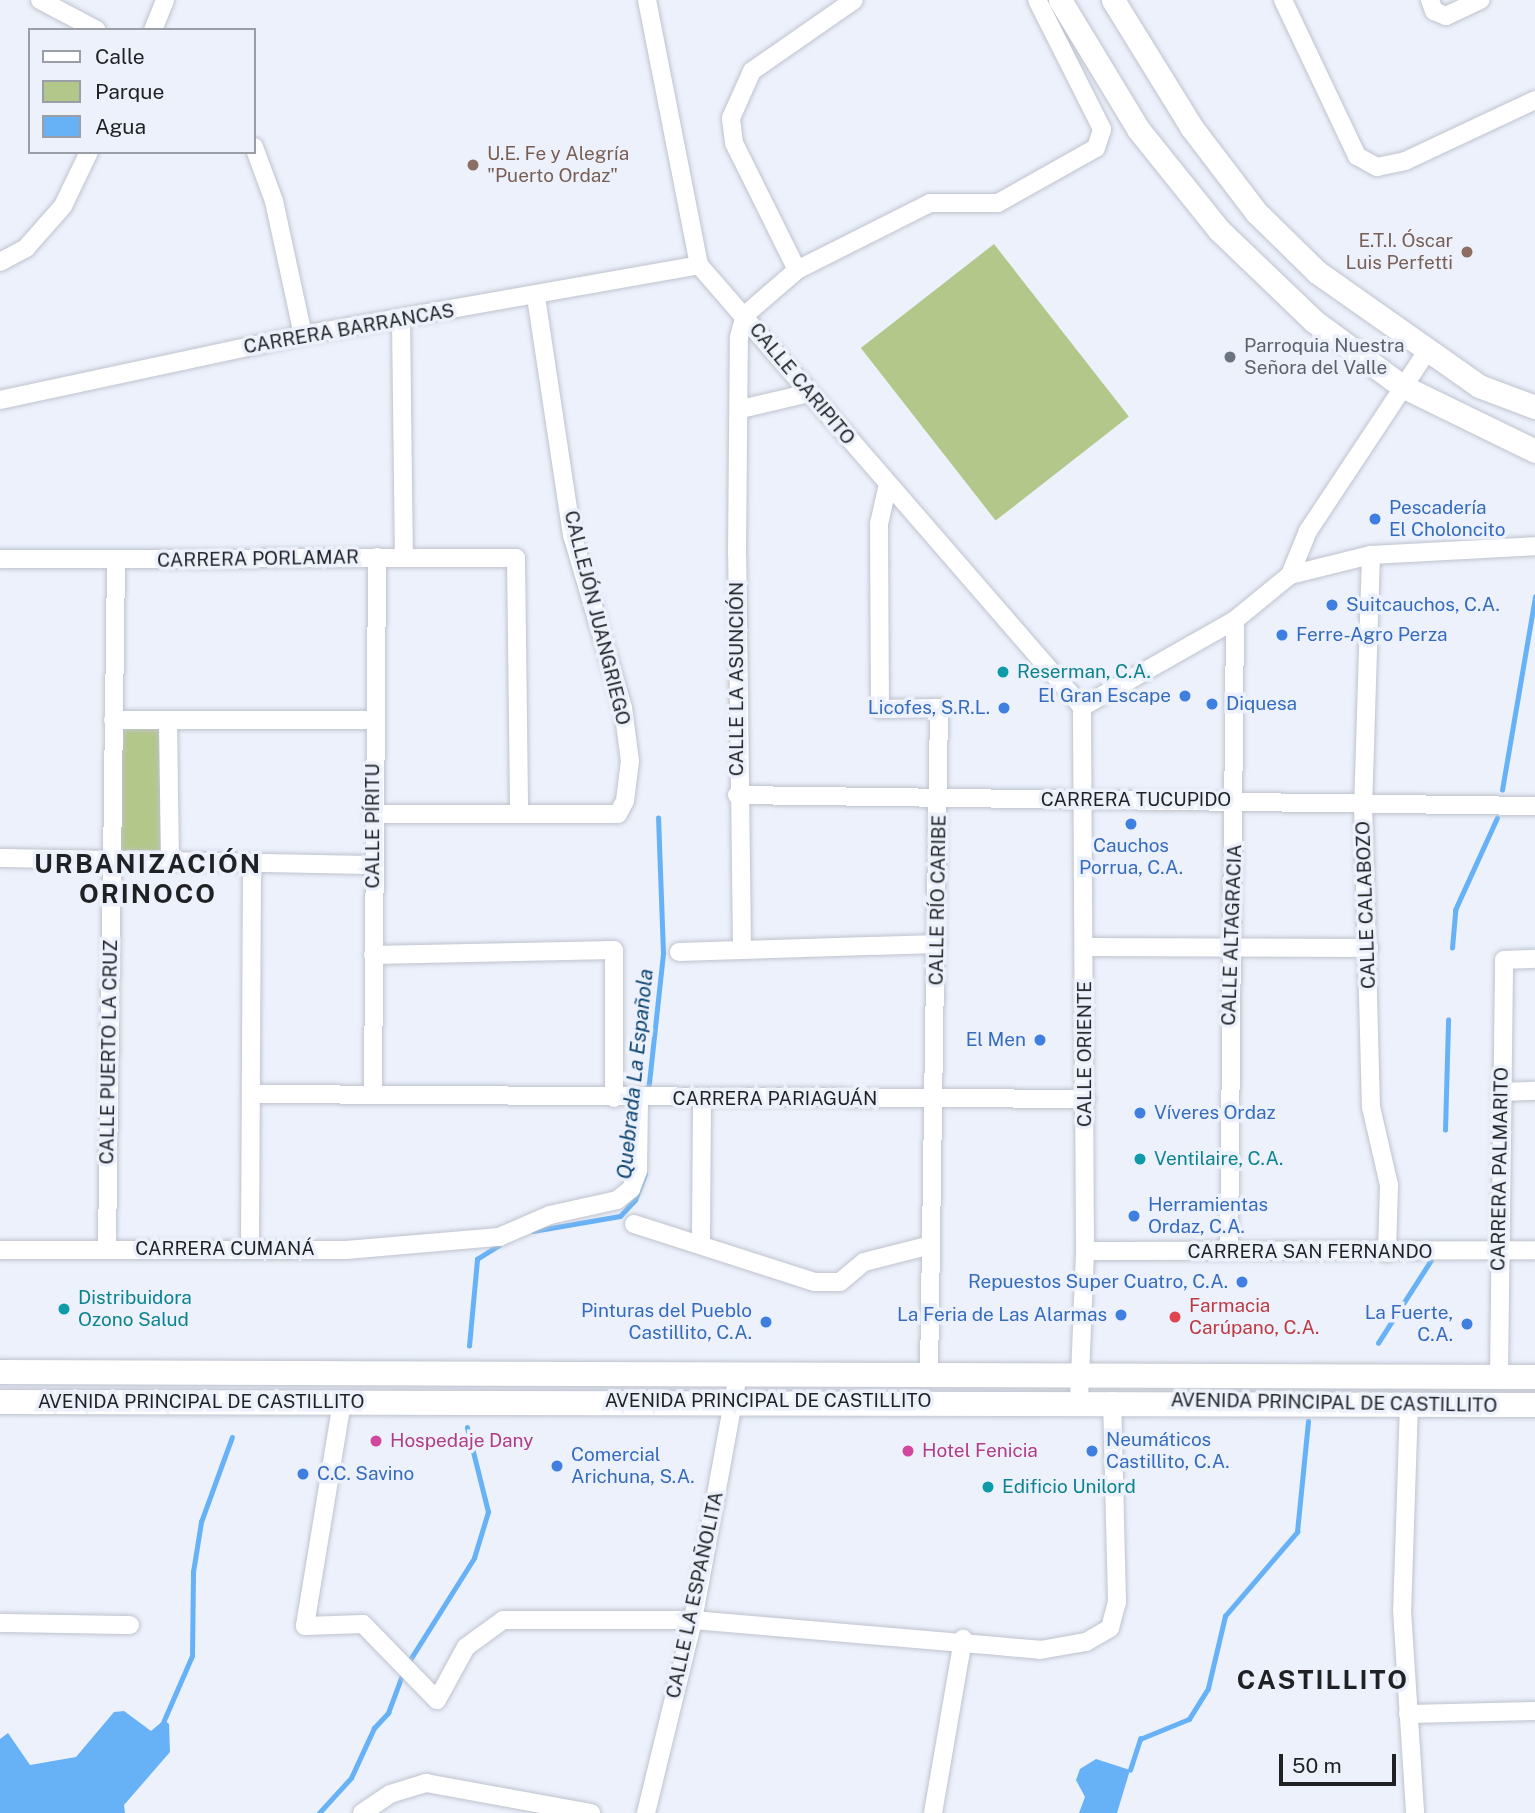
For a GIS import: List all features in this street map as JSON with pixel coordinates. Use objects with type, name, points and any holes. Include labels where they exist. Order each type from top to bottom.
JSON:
[{"type":"main road","name":"AVENIDA PRINCIPAL DE CASTILLITO","points":[[0,1372],[929,1378],[1078,1390],[1112,1401],[1535,1405]]},
{"type":"main road","name":"AVENIDA PRINCIPAL DE CASTILLITO","points":[[0,1402],[734,1402],[1535,1377]]},
{"type":"street","points":[[40,0],[93,28]]},
{"type":"street","points":[[154,28],[164,0]]},
{"type":"street","points":[[647,0],[699,265]]},
{"type":"street","points":[[797,270],[734,143],[731,118],[752,71],[854,0]]},
{"type":"street","points":[[745,315],[797,270],[930,203],[998,203],[1096,148],[1102,129],[1037,0]]},
{"type":"street","points":[[1060,0],[1138,129],[1219,230],[1314,321],[1402,386],[1535,451]]},
{"type":"street","points":[[1113,0],[1133,43],[1256,212],[1317,272],[1479,386],[1535,407]]},
{"type":"street","points":[[1283,0],[1357,156],[1377,167],[1405,161],[1535,100]]},
{"type":"street","points":[[1430,0],[1434,11],[1446,16],[1481,0]]},
{"type":"street","points":[[256,152],[274,201],[303,335]]},
{"type":"street","points":[[0,262],[26,248],[63,206],[88,154]]},
{"type":"street","name":"CARRERA BARRANCAS","points":[[0,400],[303,335],[536,296],[699,265]]},
{"type":"street","name":"CALLE CARIPITO","points":[[699,265],[1082,707]]},
{"type":"street","name":"CALLEJÓN JUANGRIEGO","points":[[519,814],[618,814],[630,761],[623,708],[572,535],[536,296]]},
{"type":"street","name":"CALLE LA ASUNCIÓN","points":[[742,949],[737,795],[741,409],[739,337],[745,315]]},
{"type":"street","points":[[401,319],[404,556]]},
{"type":"street","points":[[1290,575],[1308,531],[1427,351]]},
{"type":"street","points":[[741,409],[809,393]]},
{"type":"street","name":"CALLE RÍO CARIBE","points":[[888,484],[879,524],[880,709],[939,708],[938,1099],[931,1245],[929,1378]]},
{"type":"street","points":[[1082,707],[1235,620],[1290,575],[1371,555],[1535,546]]},
{"type":"street","name":"CALLE CALABOZO","points":[[1371,555],[1363,804],[1369,947],[1371,1107],[1389,1185],[1387,1253]]},
{"type":"street","name":"CARRERA PORLAMAR","points":[[0,559],[116,562],[404,556],[516,558],[519,814]]},
{"type":"street","name":"CALLE PÍRITU","points":[[373,1095],[372,720],[377,557]]},
{"type":"street","name":"CALLE PUERTO LA CRUZ","points":[[107,1248],[116,562]]},
{"type":"street","name":"CALLE ALTAGRACIA","points":[[1229,1251],[1230,950],[1237,799],[1235,620]]},
{"type":"street","name":"CALLE ORIENTE","points":[[1078,1390],[1085,1251],[1086,1099],[1082,707]]},
{"type":"street","points":[[113,720],[372,720]]},
{"type":"street","points":[[168,720],[170,859]]},
{"type":"street","name":"CARRERA TUCUPIDO","points":[[737,795],[939,799],[1237,799],[1535,806]]},
{"type":"street","points":[[373,814],[519,814]]},
{"type":"street","points":[[0,858],[170,859],[373,865]]},
{"type":"street","points":[[250,1247],[254,1094],[252,863]]},
{"type":"street","points":[[679,952],[937,944]]},
{"type":"street","points":[[1084,947],[1230,950],[1369,947]]},
{"type":"street","points":[[373,955],[614,950],[614,1098]]},
{"type":"street","name":"CARRERA PALMARITO","points":[[1499,1377],[1497,1253],[1504,960],[1535,959]]},
{"type":"street","points":[[1501,1092],[1535,1091]]},
{"type":"street","name":"CARRERA PARIAGUÁN","points":[[254,1094],[702,1099],[1086,1099]]},
{"type":"street","name":"CARRERA CUMANÁ","points":[[0,1250],[450,1246],[499,1237],[624,1195],[638,1171],[646,1098]]},
{"type":"street","points":[[701,1240],[702,1099]]},
{"type":"street","points":[[634,1224],[701,1240],[815,1282],[840,1282],[864,1262],[931,1245]]},
{"type":"street","name":"CARRERA SAN FERNANDO","points":[[1085,1251],[1497,1253],[1535,1250]]},
{"type":"street","name":"CALLE LA ESPAÑOLITA","points":[[646,1813],[693,1620],[738,1376]]},
{"type":"street","points":[[342,1402],[304,1626],[363,1624],[437,1700],[466,1647],[503,1620],[693,1620],[963,1639],[1040,1650],[1086,1642],[1110,1628],[1117,1602],[1112,1401]]},
{"type":"street","points":[[1409,1404],[1402,1610],[1415,1813]]},
{"type":"street","points":[[0,1623],[130,1625]]},
{"type":"street","points":[[933,1813],[963,1639]]},
{"type":"street","points":[[1408,1714],[1535,1712]]},
{"type":"street","points":[[362,1813],[390,1794],[426,1783],[591,1813]]},
{"type":"green space","points":[[994,244],[1129,417],[996,521],[861,348]]},
{"type":"green space","points":[[162,724],[164,853],[120,854],[118,725]]},
{"type":"water","points":[[124,1711],[151,1731],[164,1720],[169,1724],[170,1752],[124,1805],[125,1813],[0,1813],[0,1739],[8,1733],[30,1765],[76,1757],[114,1712]]},
{"type":"water","points":[[1096,1759],[1130,1770],[1117,1813],[1079,1813],[1085,1797],[1076,1780],[1080,1769]]},
{"type":"waterway","points":[[1502,790],[1535,597]]},
{"type":"waterway","name":"Quebrada La Española","points":[[648,1092],[663,953],[658,818]]},
{"type":"waterway","points":[[1452,948],[1455,910],[1497,818]]},
{"type":"waterway","points":[[1445,1130],[1448,1020]]},
{"type":"waterway","name":"Quebrada La Española","points":[[533,1231],[620,1216],[635,1200],[645,1174]]},
{"type":"waterway","name":"Quebrada La Española","points":[[469,1346],[477,1259],[499,1245]]},
{"type":"waterway","points":[[1378,1343],[1431,1260]]},
{"type":"waterway","points":[[1130,1770],[1140,1739],[1189,1719],[1208,1688],[1225,1616],[1297,1532],[1308,1422]]},
{"type":"waterway","name":"Quebrada La Española","points":[[408,1663],[474,1558],[488,1512],[467,1428]]},
{"type":"waterway","points":[[162,1725],[192,1656],[193,1572],[201,1522],[232,1437]]},
{"type":"waterway","name":"Quebrada La Española","points":[[319,1813],[351,1778],[374,1728],[388,1713],[404,1670]]},
{"type":"place","name":"U.E. Fe y Alegría \"Puerto Ordaz\"","points":[[473,165]]},
{"type":"place","name":"E.T.I. Óscar Luis Perfetti","points":[[1467,252]]},
{"type":"place","name":"Parroquia Nuestra Señora del Valle","points":[[1230,357]]},
{"type":"place","name":"Pescadería El Choloncito","points":[[1375,519]]},
{"type":"place","name":"Suitcauchos, C.A.","points":[[1332,605]]},
{"type":"place","name":"Ferre-Agro Perza","points":[[1282,635]]},
{"type":"place","name":"Reserman, C.A.","points":[[1003,672]]},
{"type":"place","name":"El Gran Escape","points":[[1185,696]]},
{"type":"place","name":"Diquesa","points":[[1212,704]]},
{"type":"place","name":"Licofes, S.R.L.","points":[[1004,708]]},
{"type":"place","name":"Cauchos Porrua, C.A.","points":[[1131,824]]},
{"type":"place","name":"El Men","points":[[1040,1040]]},
{"type":"place","name":"Víveres Ordaz","points":[[1140,1113]]},
{"type":"place","name":"Ventilaire, C.A.","points":[[1140,1159]]},
{"type":"place","name":"Herramientas Ordaz, C.A.","points":[[1134,1216]]},
{"type":"place","name":"Repuestos Super Cuatro, C.A.","points":[[1242,1282]]},
{"type":"place","name":"Distribuidora Ozono Salud","points":[[64,1309]]},
{"type":"place","name":"La Feria de Las Alarmas","points":[[1121,1315]]},
{"type":"place","name":"Farmacia Carúpano, C.A.","points":[[1175,1317]]},
{"type":"place","name":"Pinturas del Pueblo Castillito, C.A.","points":[[766,1322]]},
{"type":"place","name":"La Fuerte, C.A.","points":[[1467,1324]]},
{"type":"place","name":"Hospedaje Dany","points":[[376,1441]]},
{"type":"place","name":"Hotel Fenicia","points":[[908,1451]]},
{"type":"place","name":"Neumáticos Castillito, C.A.","points":[[1092,1451]]},
{"type":"place","name":"Comercial Arichuna, S.A.","points":[[557,1466]]},
{"type":"place","name":"C.C. Savino","points":[[303,1474]]},
{"type":"place","name":"Edificio Unilord","points":[[988,1487]]},
{"type":"district","name":"URBANIZACIÓN ORINOCO","points":[[148,879]]},
{"type":"district","name":"CASTILLITO","points":[[1323,1680]]}]
